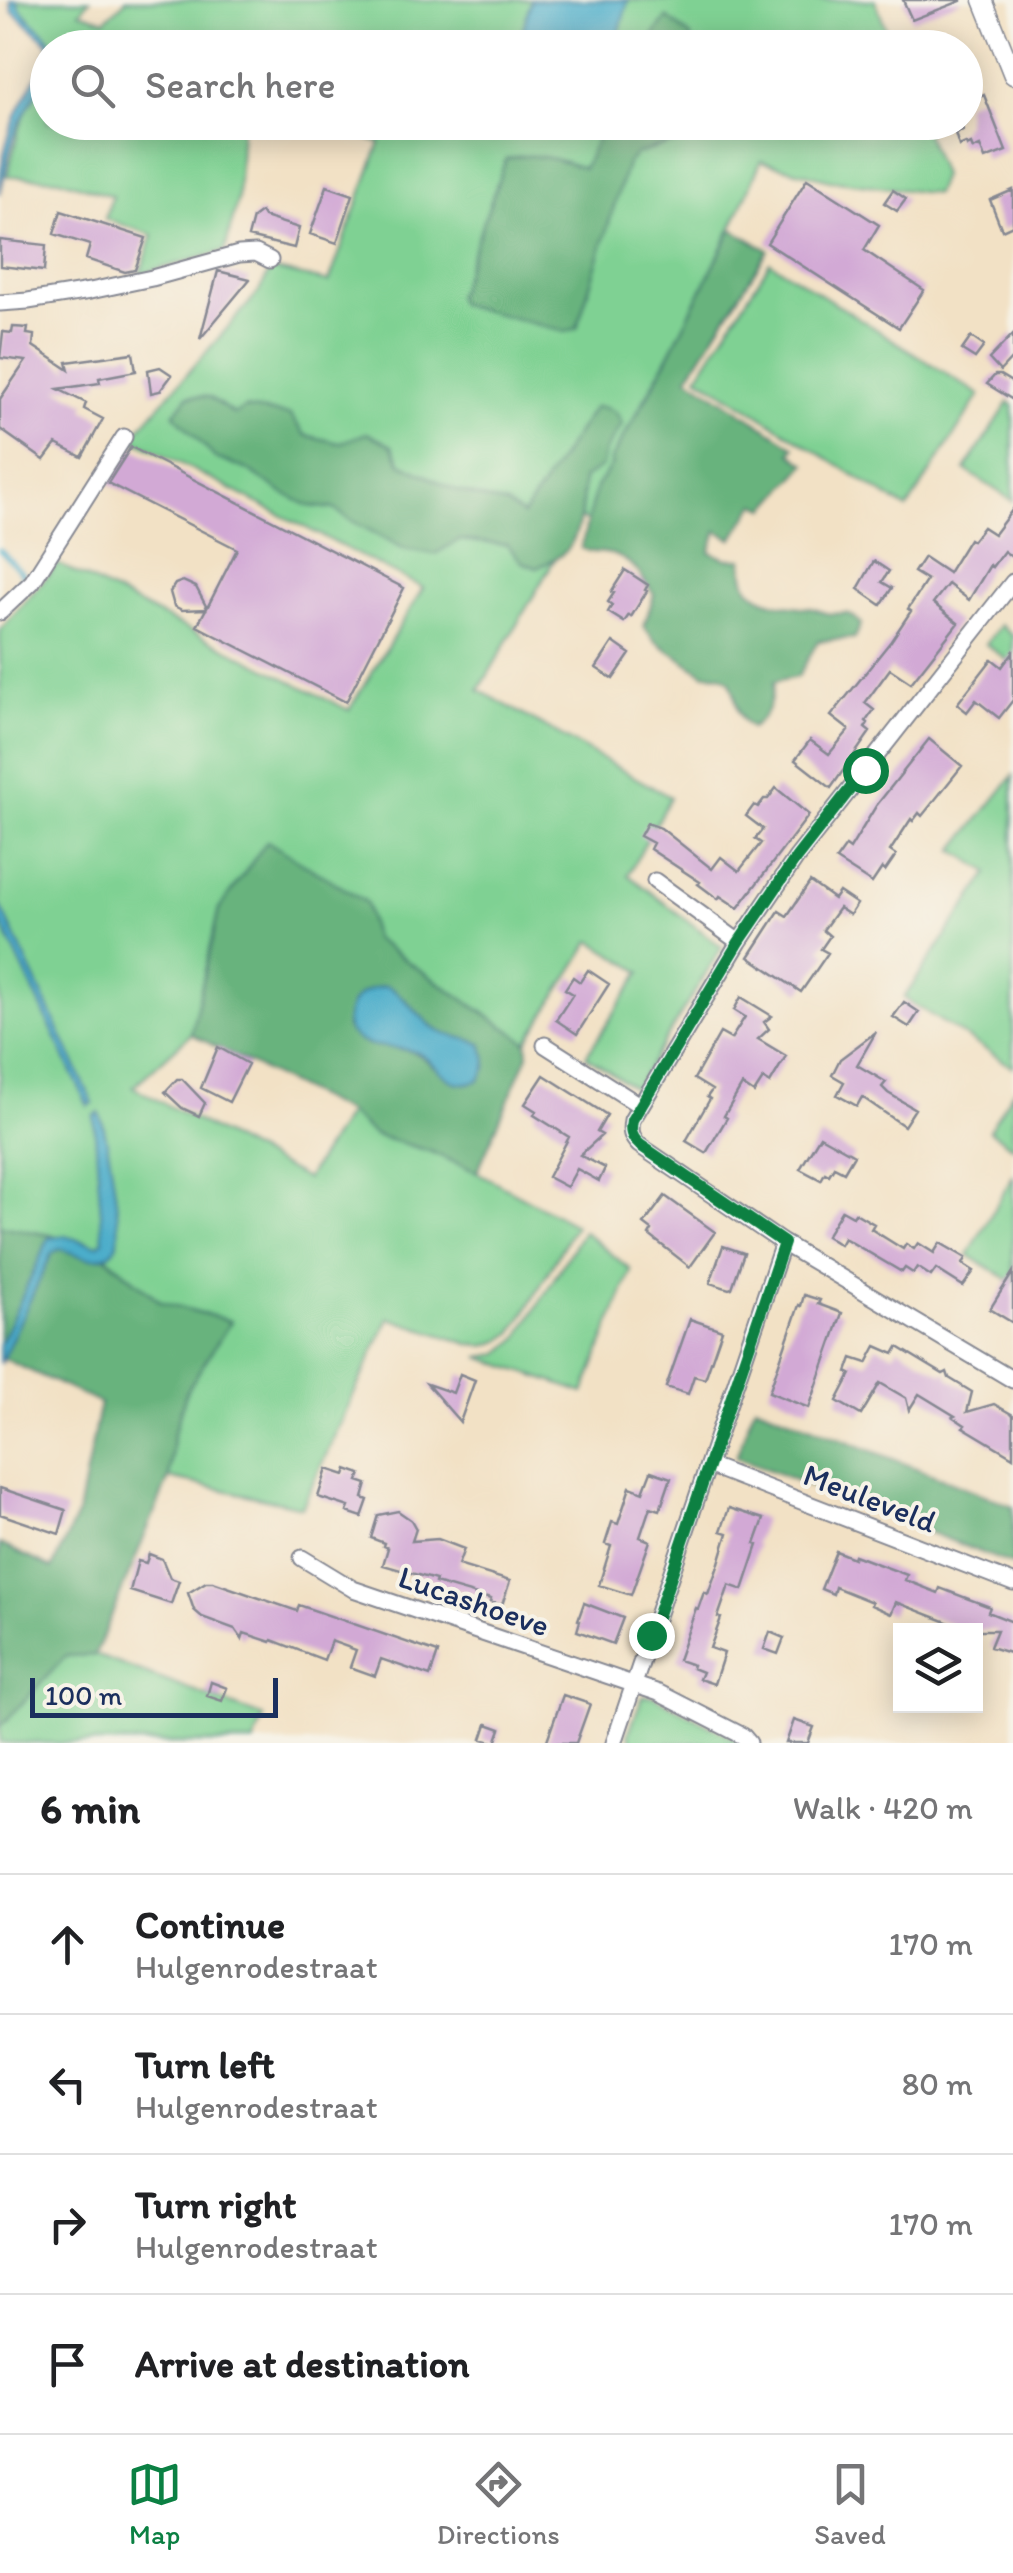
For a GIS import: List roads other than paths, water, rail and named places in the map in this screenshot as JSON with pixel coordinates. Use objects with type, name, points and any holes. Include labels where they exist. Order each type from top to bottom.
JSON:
[{"type":"street","points":[[983,0],[1013,75]]},
{"type":"street","points":[[0,303],[90,291],[239,254],[256,253],[270,260]]},
{"type":"street","points":[[0,612],[32,582],[124,437]]},
{"type":"street","points":[[1013,582],[796,858],[739,942],[639,1105],[630,1130],[640,1145],[784,1243],[1013,1380]]},
{"type":"street","points":[[656,881],[739,942]]},
{"type":"street","points":[[545,1045],[639,1105]]},
{"type":"street","points":[[614,1743],[784,1243]]},
{"type":"street","name":"Meuleveld","points":[[708,1465],[1013,1583]]},
{"type":"street","name":"Lucashoeve","points":[[302,1558],[353,1589],[683,1704],[750,1743]]},
{"type":"water","points":[[10,0],[17,0],[24,14],[41,30],[33,30],[12,11]]},
{"type":"water","points":[[531,0],[628,0],[620,30],[523,30]]},
{"type":"water","points":[[30,89],[30,103],[13,141],[0,194],[2,164]]},
{"type":"water","points":[[0,904],[93,1103],[88,1106],[0,920]]},
{"type":"water","points":[[386,986],[435,1029],[481,1044],[487,1063],[479,1080],[459,1083],[418,1053],[365,1043],[350,1033],[347,1018],[351,1004],[366,991]]},
{"type":"water","points":[[99,1113],[116,1201],[116,1247],[101,1258],[60,1249],[52,1253],[0,1364],[0,1345],[49,1238],[64,1236],[97,1245],[103,1241],[94,1116]]},
{"type":"waterway","points":[[0,550],[24,575],[18,585]]}]
